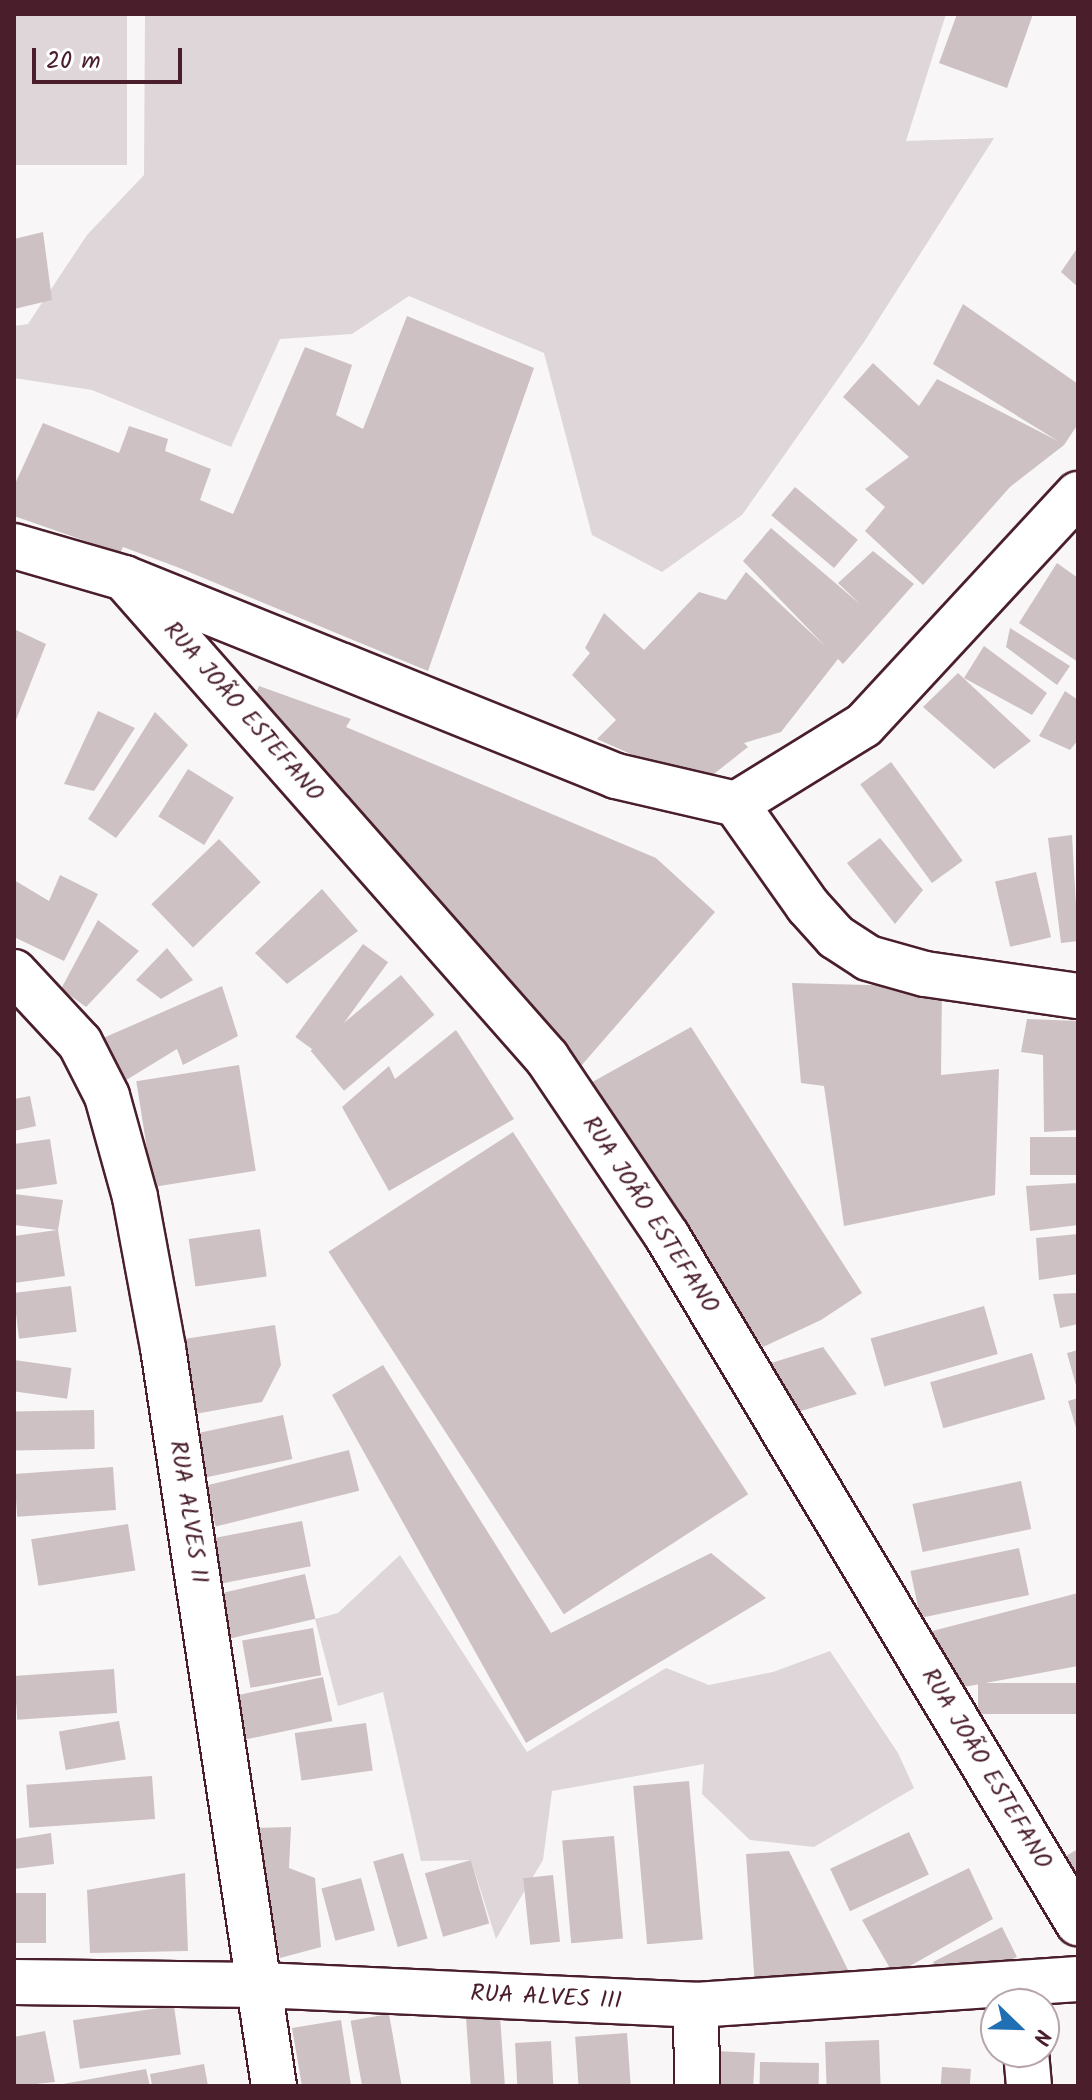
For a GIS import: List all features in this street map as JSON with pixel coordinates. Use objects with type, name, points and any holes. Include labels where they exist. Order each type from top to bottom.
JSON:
[{"type":"street","points":[[736,804],[864,725],[1078,494]]},
{"type":"street","points":[[14,546],[124,578],[616,776],[736,804],[817,917],[836,937],[868,958],[925,974],[1078,996]]},
{"type":"street","name":"RUA JOÃO ESTEFANO","points":[[124,578],[547,1058],[667,1236],[1078,1923]]},
{"type":"street","name":"RUA ALVES II","points":[[14,972],[80,1043],[107,1096],[135,1197],[163,1348],[274,2086]]},
{"type":"street","name":"RUA ALVES III","points":[[1046,1988],[1078,1979]]},
{"type":"street","name":"RUA ALVES III","points":[[14,1982],[260,1985],[696,2005],[980,1996]]},
{"type":"street","points":[[696,2005],[697,2086]]},
{"type":"shaded area","points":[[14,14],[127,14],[127,165],[14,165]]},
{"type":"shaded area","points":[[145,14],[946,14],[906,141],[994,138],[864,342],[742,515],[662,572],[592,535],[544,353],[409,296],[352,334],[280,339],[231,447],[92,390],[14,378],[14,326],[28,324],[87,235],[144,175]]},
{"type":"shaded area","points":[[400,1555],[527,1752],[666,1668],[709,1685],[773,1672],[830,1651],[898,1753],[914,1788],[814,1847],[750,1840],[702,1794],[704,1764],[552,1791],[543,1860],[496,1939],[471,1860],[421,1861],[383,1692],[338,1706],[315,1619],[338,1613]]},
{"type":"building","points":[[957,14],[1033,14],[1007,88],[939,63]]},
{"type":"building","points":[[43,232],[52,300],[14,309],[14,239]]},
{"type":"building","points":[[1078,247],[1078,287],[1061,272]]},
{"type":"building","points":[[963,304],[1078,384],[1078,424],[1064,445],[1010,487],[923,585],[865,531],[885,507],[865,489],[909,457],[843,397],[873,363],[919,406],[937,379],[1058,441],[933,364]]},
{"type":"building","points":[[407,316],[534,368],[428,671],[177,567],[123,547],[120,553],[14,516],[14,486],[43,423],[119,453],[129,426],[168,439],[165,451],[211,469],[200,500],[233,514],[305,347],[352,365],[336,415],[363,429]]},
{"type":"building","points":[[795,487],[858,540],[834,568],[771,515]]},
{"type":"building","points":[[771,528],[861,605],[838,583],[873,551],[914,584],[843,664],[838,659],[781,732],[744,743],[748,747],[700,785],[597,739],[616,720],[572,675],[590,653],[585,648],[604,613],[644,650],[699,592],[726,600],[746,572],[825,646],[743,561]]},
{"type":"building","points":[[1057,563],[1078,578],[1078,662],[1019,623]]},
{"type":"building","points":[[1010,628],[1070,666],[1057,685],[1006,647]]},
{"type":"building","points":[[14,629],[46,644],[14,725]]},
{"type":"building","points":[[984,646],[1047,693],[1032,715],[964,678]]},
{"type":"building","points":[[958,673],[1031,741],[994,769],[923,707]]},
{"type":"building","points":[[259,686],[351,719],[346,727],[656,858],[715,912],[581,1066],[318,777],[255,696]]},
{"type":"building","points":[[1065,691],[1078,700],[1078,740],[1070,750],[1039,736]]},
{"type":"building","points":[[98,711],[135,728],[94,791],[64,784]]},
{"type":"building","points":[[155,712],[188,745],[116,838],[88,819]]},
{"type":"building","points":[[891,762],[963,861],[932,883],[860,784]]},
{"type":"building","points":[[188,769],[234,798],[204,845],[158,816]]},
{"type":"building","points":[[1072,835],[1078,941],[1061,943],[1048,838]]},
{"type":"building","points":[[880,838],[923,890],[895,924],[847,863]]},
{"type":"building","points":[[219,839],[261,882],[193,947],[151,904]]},
{"type":"building","points":[[1036,872],[1051,937],[1010,947],[995,881]]},
{"type":"building","points":[[60,875],[98,894],[64,961],[14,937],[14,880],[49,901]]},
{"type":"building","points":[[322,889],[358,931],[287,984],[255,953]]},
{"type":"building","points":[[98,920],[139,951],[86,1007],[61,989]]},
{"type":"building","points":[[363,944],[388,962],[320,1055],[295,1037]]},
{"type":"building","points":[[167,948],[193,980],[161,999],[136,980]]},
{"type":"building","points":[[401,975],[434,1015],[344,1091],[311,1051]]},
{"type":"building","points":[[792,983],[942,987],[941,1075],[999,1069],[995,1195],[844,1226],[824,1086],[801,1083]]},
{"type":"building","points":[[222,986],[238,1036],[183,1065],[177,1049],[123,1082],[101,1039]]},
{"type":"building","points":[[1027,1019],[1078,1021],[1078,1130],[1044,1132],[1043,1055],[1021,1052]]},
{"type":"building","points":[[691,1027],[862,1293],[821,1320],[763,1347],[587,1085]]},
{"type":"building","points":[[456,1030],[514,1119],[389,1191],[342,1107],[389,1066],[395,1079]]},
{"type":"building","points":[[239,1065],[256,1171],[153,1187],[136,1081]]},
{"type":"building","points":[[30,1096],[36,1126],[14,1131],[14,1099]]},
{"type":"building","points":[[513,1132],[748,1494],[564,1614],[328,1252]]},
{"type":"building","points":[[1030,1137],[1078,1137],[1078,1175],[1030,1175]]},
{"type":"building","points":[[50,1139],[57,1184],[14,1190],[14,1144]]},
{"type":"building","points":[[1078,1183],[1078,1225],[1030,1231],[1026,1186]]},
{"type":"building","points":[[14,1194],[63,1200],[58,1230],[65,1276],[14,1283],[14,1236],[57,1230],[14,1225]]},
{"type":"building","points":[[260,1229],[267,1277],[195,1287],[189,1239]]},
{"type":"building","points":[[1078,1234],[1078,1274],[1039,1280],[1036,1238]]},
{"type":"building","points":[[71,1286],[77,1332],[19,1339],[14,1293]]},
{"type":"building","points":[[1078,1293],[1078,1324],[1060,1328],[1053,1294]]},
{"type":"building","points":[[984,1306],[998,1354],[884,1387],[871,1339]]},
{"type":"building","points":[[275,1325],[281,1365],[262,1402],[195,1414],[184,1339]]},
{"type":"building","points":[[823,1347],[857,1394],[791,1414],[768,1364]]},
{"type":"building","points":[[1078,1350],[1078,1389],[1077,1389],[1067,1353]]},
{"type":"building","points":[[1032,1353],[1045,1399],[943,1428],[930,1382]]},
{"type":"building","points":[[14,1360],[71,1368],[67,1399],[14,1391]]},
{"type":"building","points":[[383,1365],[551,1633],[711,1553],[766,1598],[526,1743],[332,1395]]},
{"type":"building","points":[[1078,1398],[1078,1430],[1077,1431],[1068,1401]]},
{"type":"building","points":[[94,1410],[95,1449],[15,1450],[14,1411]]},
{"type":"building","points":[[283,1415],[292,1459],[199,1479],[190,1435]]},
{"type":"building","points":[[349,1450],[359,1491],[216,1527],[205,1486]]},
{"type":"building","points":[[113,1467],[116,1510],[17,1517],[14,1474]]},
{"type":"building","points":[[1021,1481],[1031,1529],[923,1552],[912,1504]]},
{"type":"building","points":[[302,1521],[311,1566],[217,1584],[208,1539]]},
{"type":"building","points":[[128,1524],[135,1570],[39,1586],[31,1539]]},
{"type":"building","points":[[1019,1548],[1029,1595],[920,1618],[910,1571]]},
{"type":"building","points":[[305,1574],[315,1619],[223,1640],[212,1595]]},
{"type":"building","points":[[1078,1593],[1078,1666],[953,1689],[917,1635]]},
{"type":"building","points":[[313,1628],[321,1675],[250,1688],[242,1641]]},
{"type":"building","points":[[114,1669],[117,1713],[17,1720],[14,1676]]},
{"type":"building","points":[[323,1677],[332,1721],[238,1741],[229,1697]]},
{"type":"building","points":[[978,1683],[1078,1683],[1078,1714],[978,1714]]},
{"type":"building","points":[[119,1721],[126,1759],[66,1770],[59,1732]]},
{"type":"building","points":[[366,1723],[373,1771],[301,1781],[295,1733]]},
{"type":"building","points":[[152,1776],[155,1819],[29,1828],[26,1785]]},
{"type":"building","points":[[689,1781],[703,1939],[647,1944],[633,1786]]},
{"type":"building","points":[[291,1827],[289,1868],[315,1878],[321,1947],[280,1958],[254,1828]]},
{"type":"building","points":[[909,1832],[929,1875],[850,1911],[830,1869]]},
{"type":"building","points":[[51,1833],[54,1864],[14,1869],[14,1839]]},
{"type":"building","points":[[614,1836],[623,1939],[571,1943],[562,1841]]},
{"type":"building","points":[[1078,1849],[1078,1896],[1059,1860]]},
{"type":"building","points":[[789,1851],[854,1982],[755,1988],[746,1854]]},
{"type":"building","points":[[403,1853],[428,1939],[398,1947],[373,1862]]},
{"type":"building","points":[[471,1860],[489,1923],[443,1937],[425,1873]]},
{"type":"building","points":[[969,1868],[993,1919],[894,1975],[862,1920]]},
{"type":"building","points":[[185,1873],[188,1951],[90,1953],[87,1890]]},
{"type":"building","points":[[553,1875],[560,1942],[530,1945],[523,1878]]},
{"type":"building","points":[[361,1878],[375,1930],[335,1941],[321,1889]]},
{"type":"building","points":[[14,1893],[46,1893],[46,1943],[14,1943]]},
{"type":"building","points":[[1002,1927],[1017,1957],[947,1987],[933,1962]]},
{"type":"building","points":[[174,2006],[181,2055],[80,2069],[73,2020]]},
{"type":"building","points":[[389,2014],[402,2086],[362,2086],[351,2021]]},
{"type":"building","points":[[500,2016],[505,2086],[471,2086],[466,2018]]},
{"type":"building","points":[[341,2020],[351,2086],[302,2086],[292,2028]]},
{"type":"building","points":[[45,2031],[55,2082],[16,2086],[14,2037]]},
{"type":"building","points":[[627,2033],[631,2086],[579,2086],[575,2037]]},
{"type":"building","points":[[879,2040],[881,2086],[827,2086],[825,2042]]},
{"type":"building","points":[[551,2041],[553,2086],[517,2086],[515,2043]]},
{"type":"building","points":[[717,2051],[755,2053],[753,2086],[715,2086]]},
{"type":"building","points":[[760,2062],[819,2063],[819,2086],[760,2086]]},
{"type":"building","points":[[204,2064],[208,2086],[152,2086],[150,2074]]},
{"type":"building","points":[[942,2067],[971,2069],[970,2086],[941,2086]]},
{"type":"building","points":[[146,2069],[150,2086],[63,2086],[63,2084]]}]
